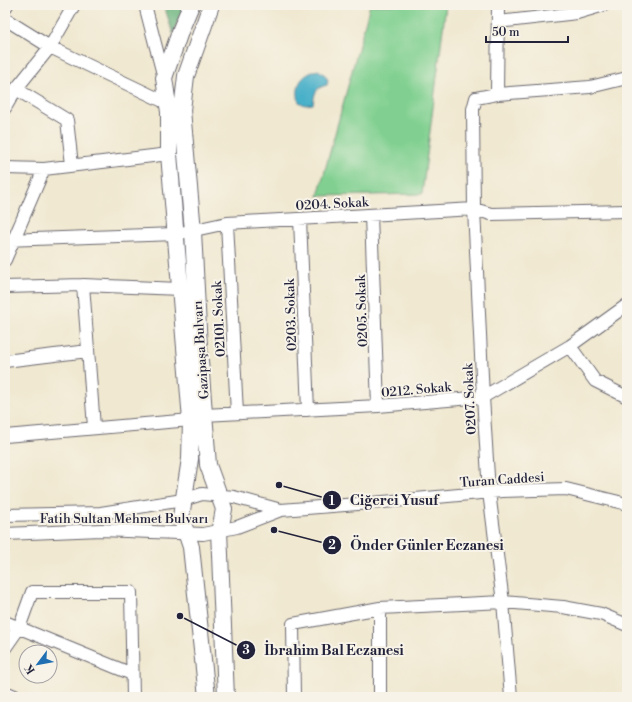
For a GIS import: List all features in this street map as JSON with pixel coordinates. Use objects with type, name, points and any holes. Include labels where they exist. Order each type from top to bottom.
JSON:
[{"type":"main road","name":"Gazipaşa Bulvarı","points":[[191,5],[164,78],[169,112],[169,154],[180,289],[198,418],[208,465],[224,509],[219,532],[226,697]]},
{"type":"main road","name":"Gazipaşa Bulvarı","points":[[207,697],[191,547],[185,533],[181,517],[198,418],[199,348],[193,231],[182,110],[186,76],[212,5]]},
{"type":"street","points":[[5,108],[16,89],[50,47],[74,5]]},
{"type":"street","points":[[145,5],[164,78]]},
{"type":"street","points":[[498,5],[498,94],[590,87],[627,78]]},
{"type":"street","points":[[498,22],[577,13],[604,5]]},
{"type":"street","points":[[5,19],[50,47],[167,103]]},
{"type":"street","points":[[16,89],[67,120],[72,165]]},
{"type":"street","name":"0207. Sokak","points":[[498,94],[476,98],[473,109],[474,209],[489,492],[503,602],[511,697]]},
{"type":"street","points":[[5,168],[44,169],[169,154]]},
{"type":"street","points":[[5,260],[10,240],[44,169]]},
{"type":"street","name":"0204. Sokak","points":[[10,240],[176,234],[227,223],[474,209],[491,214],[627,211]]},
{"type":"street","name":"0205. Sokak","points":[[371,215],[378,406]]},
{"type":"street","name":"0203. Sokak","points":[[300,219],[308,410]]},
{"type":"street","name":"02101. Sokak","points":[[227,223],[237,413]]},
{"type":"street","points":[[5,287],[83,285],[180,289]]},
{"type":"street","points":[[83,285],[94,427]]},
{"type":"street","name":"0212. Sokak","points":[[5,436],[237,413],[378,406],[483,397],[570,346],[627,305]]},
{"type":"street","points":[[570,346],[595,381],[627,397]]},
{"type":"street","points":[[5,361],[88,351]]},
{"type":"street","name":"Turan Caddesi","points":[[281,510],[489,492],[566,489],[627,504]]},
{"type":"street","name":"Fatih Sultan Mehmet Bulvarı","points":[[5,516],[101,513],[183,500],[202,494],[234,497],[281,510]]},
{"type":"street","name":"Fatih Sultan Mehmet Bulvarı","points":[[5,534],[101,530],[203,534],[219,532],[237,527],[281,510]]},
{"type":"street","points":[[5,648],[19,628],[32,592],[131,592],[133,697]]},
{"type":"street","points":[[294,697],[292,624],[380,608],[503,602],[563,607],[601,614],[627,625]]},
{"type":"street","points":[[380,608],[380,697]]},
{"type":"street","points":[[5,622],[132,674]]},
{"type":"street","points":[[5,692],[18,697]]},
{"type":"green space","points":[[164,5],[184,5],[173,34]]},
{"type":"green space","points":[[370,5],[446,5],[422,194],[318,196]]},
{"type":"water","points":[[318,70],[324,74],[328,80],[327,85],[316,91],[313,104],[305,105],[299,102],[299,85],[303,78]]},
{"type":"place","name":"Ciğerci Yusuf","points":[[279,485]]},
{"type":"place","name":"Önder Günler Eczanesi","points":[[274,530]]},
{"type":"place","name":"İbrahim Bal Eczanesi","points":[[180,616]]}]
